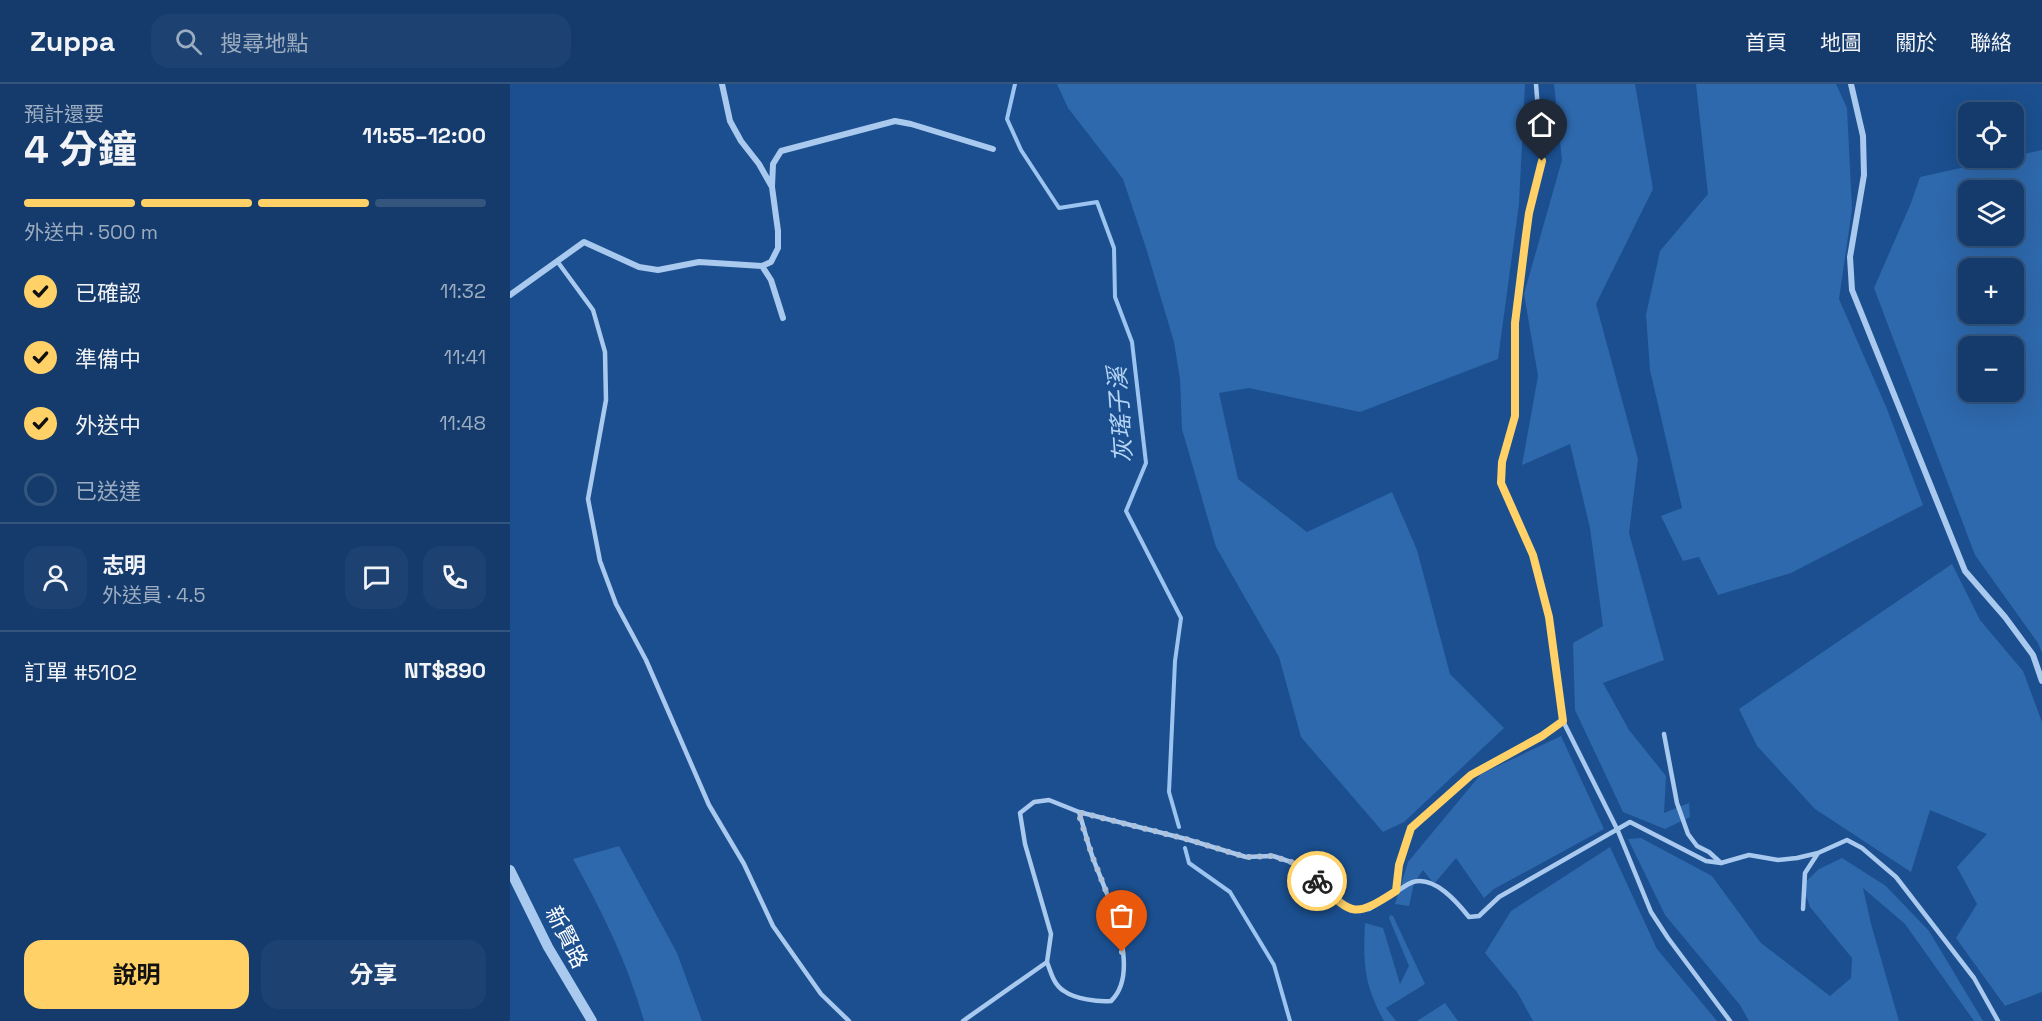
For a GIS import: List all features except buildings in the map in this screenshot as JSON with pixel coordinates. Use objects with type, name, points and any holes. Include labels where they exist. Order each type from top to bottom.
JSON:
[{"type":"street","points":[[722,84],[730,121],[772,187]]},
{"type":"street","points":[[1851,84],[1863,136],[1864,175],[1850,257],[1852,290],[1965,571],[2005,617],[2033,655],[2042,681]]},
{"type":"street","points":[[510,295],[584,242],[639,267],[658,270],[699,262],[762,266],[771,262],[778,248],[772,187],[773,164],[781,152],[895,121],[993,149]]},
{"type":"street","points":[[762,266],[771,280],[783,318]]},
{"type":"street","name":"新賢路","points":[[510,870],[548,947],[592,1021]]},
{"type":"lane","points":[[1536,84],[1542,161],[1526,235],[1515,323],[1515,416],[1502,462],[1501,483],[1533,555],[1549,617],[1563,721],[1618,831],[1651,912],[1730,1021]]},
{"type":"lane","points":[[557,261],[593,310],[605,352],[606,400],[588,499],[600,561],[616,604],[646,660],[709,805],[744,864],[773,926],[820,994],[849,1021]]},
{"type":"lane","points":[[1396,891],[1399,865],[1411,828],[1471,775],[1542,736],[1563,721]]},
{"type":"lane","points":[[1664,734],[1677,803],[1688,834],[1697,846],[1709,852],[1721,863]]},
{"type":"lane","points":[[1078,812],[1113,909],[1124,965],[1122,981],[1111,1001],[1103,1002],[1082,998],[1064,991],[1053,979],[1047,962],[1051,934],[1028,855],[1020,813],[1034,802],[1049,800],[1078,812],[1186,839],[1246,857],[1273,856],[1300,865],[1339,903],[1350,910],[1369,909],[1413,882],[1422,881],[1440,887],[1469,917],[1479,916],[1499,897],[1618,831],[1630,822],[1706,861],[1721,863],[1749,855],[1778,860],[1818,853],[1847,840],[1862,848],[1896,877],[1974,978],[1998,1021]]},
{"type":"lane","points":[[1803,909],[1805,873],[1818,853]]},
{"type":"lane","points":[[963,1021],[1047,962]]},
{"type":"shaded area","points":[[1057,84],[1525,84],[1519,204],[1498,359],[1360,412],[1249,388],[1219,393],[1238,479],[1307,532],[1392,492],[1417,550],[1450,674],[1504,728],[1404,822],[1383,832],[1301,737],[1279,657],[1216,547],[1182,429],[1180,379],[1174,342],[1123,179],[1068,108]]},
{"type":"shaded area","points":[[1554,84],[1635,84],[1653,189],[1596,304],[1638,459],[1629,533],[1664,660],[1603,683],[1629,730],[1666,776],[1664,813],[1689,803],[1690,817],[1665,829],[1623,812],[1575,710],[1573,643],[1603,626],[1590,528],[1570,444],[1522,465],[1538,376],[1524,294],[1562,160]]},
{"type":"shaded area","points":[[1696,84],[1836,84],[1847,108],[1852,209],[1839,299],[1887,409],[1923,505],[1791,573],[1718,595],[1699,557],[1683,561],[1661,516],[1682,508],[1650,370],[1646,315],[1660,251],[1708,194]]},
{"type":"shaded area","points":[[2042,150],[2042,653],[2038,643],[1975,555],[1874,288],[1920,177],[1961,168],[2024,168],[2024,154]]},
{"type":"shaded area","points":[[1952,564],[1980,620],[2023,671],[2042,722],[2042,992],[2005,1006],[1956,938],[1977,904],[1957,867],[1987,834],[1930,810],[1911,872],[1815,809],[1757,746],[1739,709]]},
{"type":"shaded area","points":[[1561,736],[1604,829],[1494,889],[1484,898],[1456,858],[1434,884],[1423,870],[1414,883],[1409,906],[1395,904],[1408,862],[1481,774]]},
{"type":"shaded area","points":[[1641,838],[1712,876],[1761,943],[1830,996],[1851,978],[1852,958],[1810,907],[1802,885],[1819,869],[1842,858],[1886,886],[1929,931],[1983,1021],[1974,1021],[1905,924],[1863,888],[1899,1021],[1749,1021],[1740,1005],[1665,915],[1628,839]]},
{"type":"shaded area","points":[[619,846],[677,953],[702,1021],[644,1021],[613,938],[573,859]]},
{"type":"shaded area","points":[[1610,847],[1657,949],[1717,1021],[1533,1021],[1517,992],[1485,953],[1511,911]]},
{"type":"shaded area","points":[[1390,915],[1393,916],[1425,984],[1386,1008],[1396,1021],[1384,1021],[1372,996],[1366,973],[1365,923],[1383,928],[1400,984],[1409,966],[1389,918]]},
{"type":"shaded area","points":[[1445,1003],[1458,1021],[1417,1021]]},
{"type":"waterway","name":"灰瑤子溪","points":[[1015,84],[1007,119],[1021,150],[1059,208],[1097,202],[1114,248],[1115,297],[1132,342],[1146,463],[1126,511],[1181,618],[1175,661],[1169,792],[1179,827]]},
{"type":"waterway","name":"灰瑤子溪","points":[[1185,848],[1189,863],[1230,892],[1274,965],[1290,1021]]},
{"type":"way so far","points":[[1122,952],[1113,909],[1078,812],[1186,839],[1246,857],[1273,856],[1300,865],[1317,881]]},
{"type":"route","points":[[1317,881],[1339,903],[1350,910],[1369,909],[1396,891],[1399,865],[1411,828],[1471,775],[1542,736],[1563,721],[1549,617],[1533,555],[1501,483],[1502,462],[1515,416],[1515,323],[1526,235],[1542,161]]}]
